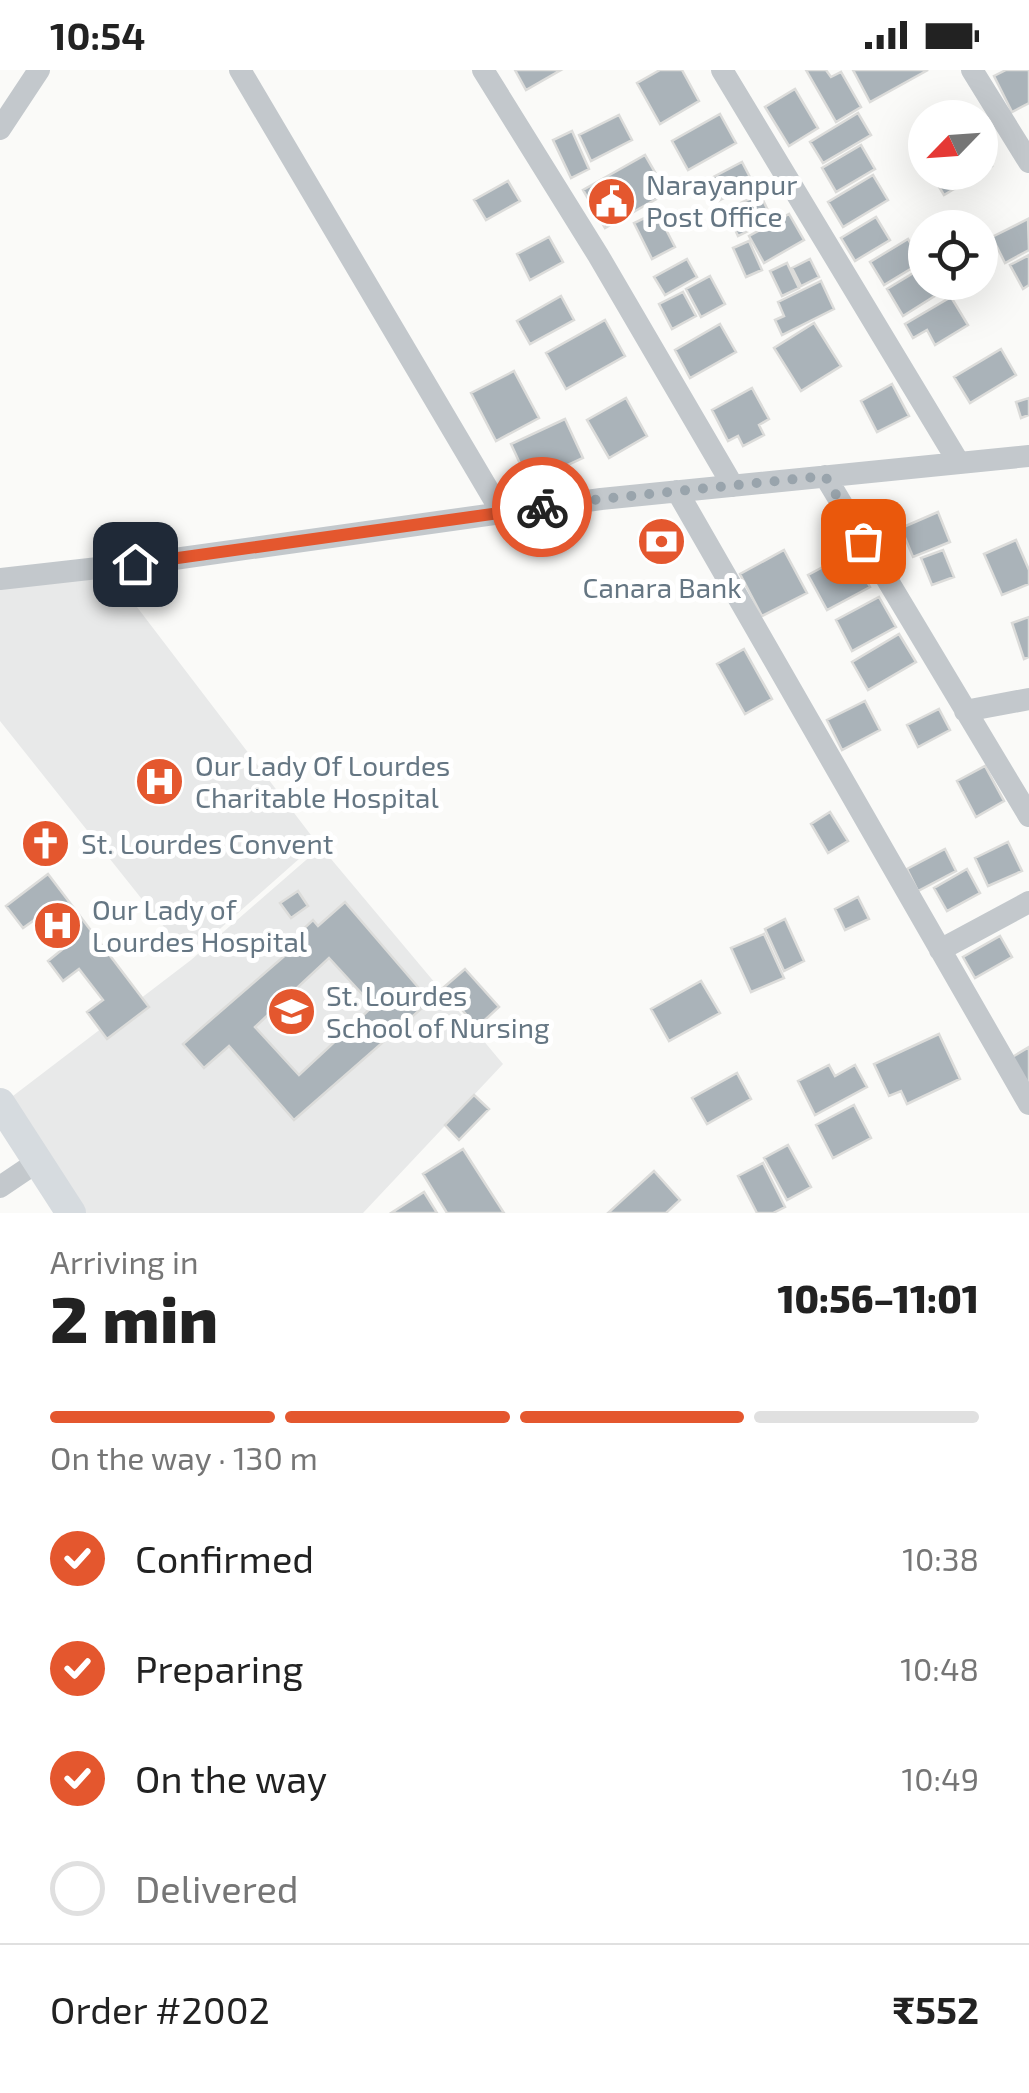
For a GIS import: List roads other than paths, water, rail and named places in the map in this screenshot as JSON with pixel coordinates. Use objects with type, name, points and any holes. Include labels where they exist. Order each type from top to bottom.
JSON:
[{"type":"main road","points":[[0,1104],[71,1213]]},
{"type":"street","points":[[0,129],[39,70]]},
{"type":"street","points":[[240,70],[502,513]]},
{"type":"street","points":[[483,70],[598,255],[733,486]]},
{"type":"street","points":[[722,70],[959,463]]},
{"type":"street","points":[[972,70],[1029,162]]},
{"type":"street","points":[[0,580],[601,499],[1029,456]]},
{"type":"street","points":[[825,476],[1029,816]]},
{"type":"street","points":[[677,491],[1029,1104]]},
{"type":"street","points":[[966,711],[1029,700]]},
{"type":"street","points":[[940,950],[1029,902]]},
{"type":"street","points":[[0,1186],[37,1162]]},
{"type":"place","name":"Narayanpur Post Office","points":[[611,201]]},
{"type":"place","name":"Canara Bank","points":[[662,541]]},
{"type":"place","name":"Our Lady Of Lourdes Charitable Hospital","points":[[160,782]]},
{"type":"place","name":"St. Lourdes Convent","points":[[46,844]]},
{"type":"place","name":"Our Lady of Lourdes Hospital","points":[[57,926]]},
{"type":"place","name":"St. Lourdes School of Nursing","points":[[291,1012]]}]
